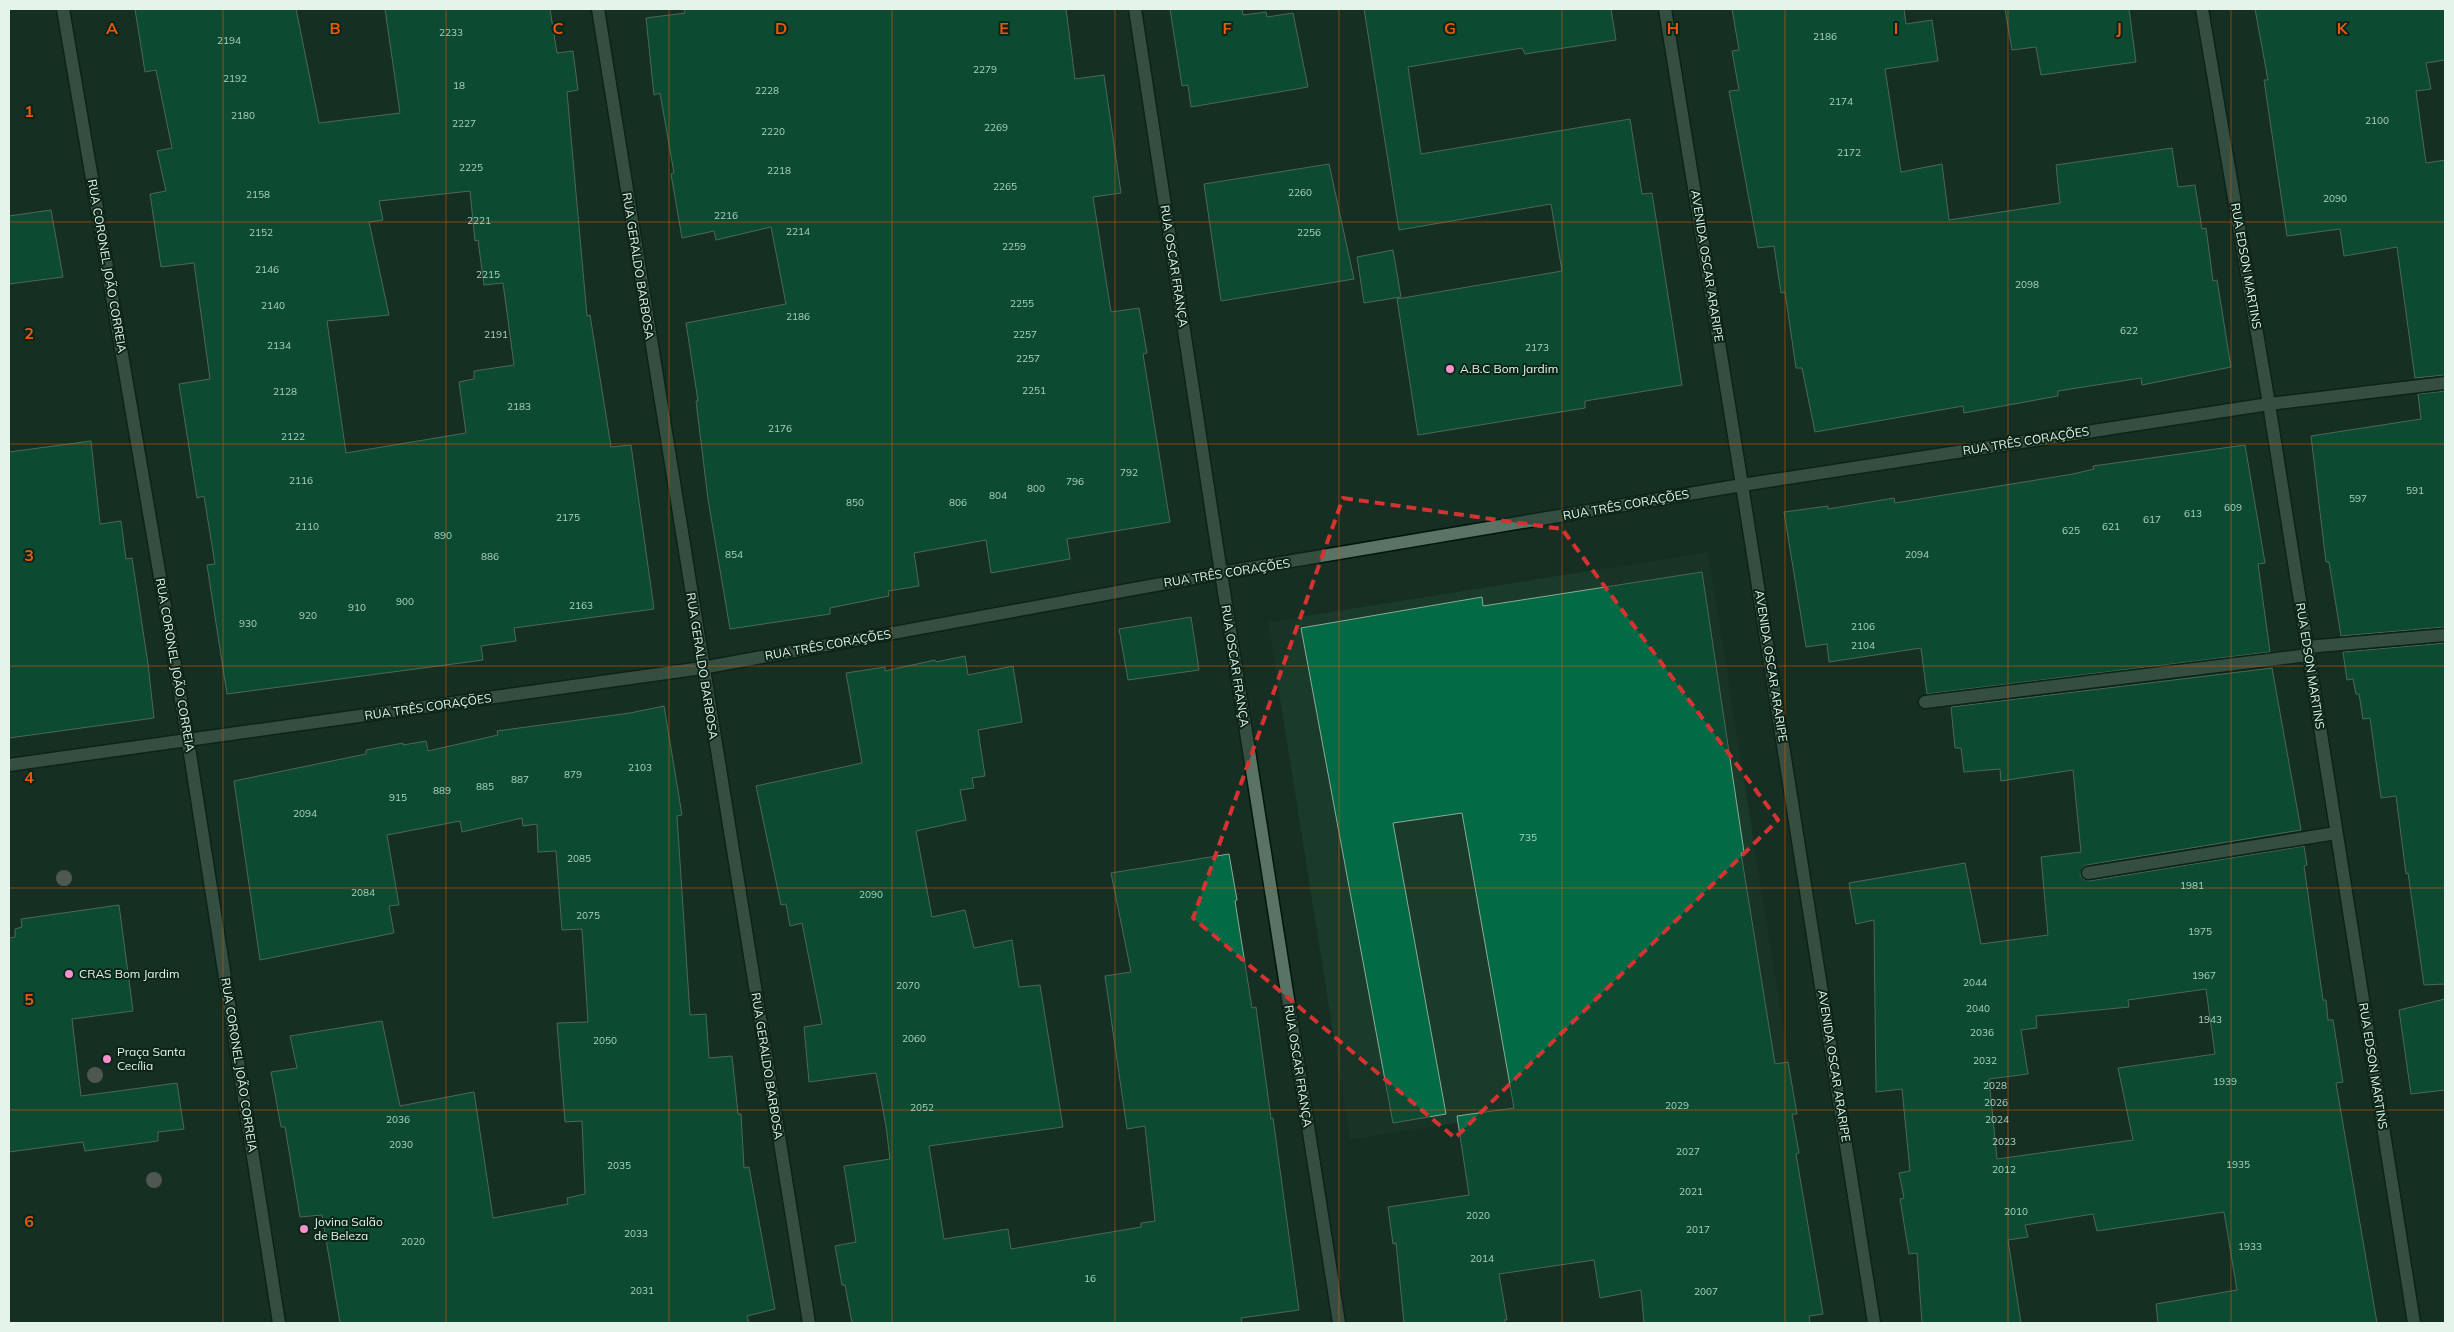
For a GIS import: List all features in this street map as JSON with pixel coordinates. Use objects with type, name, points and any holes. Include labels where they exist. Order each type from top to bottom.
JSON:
[{"type":"street","name":"RUA CORONEL JOÃO CORREIA","points":[[63,9],[188,741],[279,1323]]},
{"type":"street","name":"RUA GERALDO BARBOSA","points":[[598,9],[702,668],[809,1323]]},
{"type":"street","name":"RUA OSCAR FRANÇA","points":[[1135,9],[1221,573],[1339,1323]]},
{"type":"street","name":"AVENIDA OSCAR ARARIPE","points":[[1665,9],[1874,1323]]},
{"type":"street","name":"RUA EDSON MARTINS","points":[[2202,9],[2269,404],[2414,1323]]},
{"type":"street","name":"RUA TRÊS CORAÇÕES","points":[[9,765],[702,668],[1221,573],[1742,485],[2269,404],[2445,383]]},
{"type":"street","points":[[1924,702],[2308,651],[2445,635]]},
{"type":"street","points":[[2088,873],[2336,832]]},
{"type":"highlighted area","points":[[1343,498],[1562,529],[1778,820],[1455,1138],[1193,918]]},
{"type":"shaded area","points":[[1708,552],[1790,1070],[1350,1140],[1268,622]]},
{"type":"building","points":[[135,9],[296,9],[319,123],[400,113],[385,9],[550,9],[557,53],[573,51],[578,90],[567,92],[587,316],[590,315],[611,447],[631,445],[654,609],[514,628],[516,641],[481,646],[483,660],[227,694],[207,565],[215,564],[204,496],[197,498],[179,384],[210,379],[194,263],[161,267],[150,194],[166,191],[157,151],[172,148],[156,70],[145,72]],"holes":[[[470,191],[475,241],[478,240],[484,285],[503,283],[514,365],[474,371],[474,379],[459,382],[466,433],[346,453],[327,321],[389,315],[369,222],[383,220],[379,201]]]},
{"type":"building","points":[[684,9],[1066,9],[1075,79],[1104,75],[1121,193],[1093,197],[1111,312],[1139,308],[1147,353],[1143,354],[1170,522],[1067,539],[1070,559],[991,573],[986,540],[914,553],[919,586],[888,591],[889,596],[830,608],[830,614],[730,629],[708,499],[696,401],[698,401],[686,323],[786,304],[771,227],[716,240],[714,231],[682,238],[671,174],[674,173],[660,93],[654,95],[646,18],[685,13]]},
{"type":"building","points":[[1170,9],[1242,9],[1243,15],[1266,12],[1267,17],[1293,13],[1308,87],[1191,107],[1188,85],[1182,86]]},
{"type":"building","points":[[1364,9],[1611,9],[1616,40],[1525,54],[1522,48],[1408,67],[1421,154],[1630,119],[1642,194],[1652,193],[1682,385],[1585,401],[1585,408],[1418,435],[1397,299],[1562,271],[1551,204],[1399,230]]},
{"type":"building","points":[[1732,9],[1904,9],[1906,24],[1932,20],[1938,61],[1885,69],[1901,172],[1942,164],[1949,220],[2060,203],[2056,165],[2172,148],[2178,187],[2195,185],[2202,229],[2206,228],[2213,281],[2217,280],[2231,367],[2142,385],[2141,378],[2058,391],[2058,396],[1964,413],[1963,406],[1815,432],[1802,368],[1796,368],[1785,292],[1781,293],[1774,246],[1758,248],[1729,91],[1739,90],[1732,51],[1739,50]]},
{"type":"building","points":[[2005,9],[2129,9],[2136,62],[2041,75],[2036,47],[2012,50]]},
{"type":"building","points":[[2255,9],[2445,9],[2445,60],[2426,63],[2431,89],[2416,91],[2426,163],[2445,160],[2445,375],[2415,378],[2397,247],[2344,256],[2340,229],[2287,236],[2264,80],[2268,80]]},
{"type":"building","points":[[1329,164],[1354,279],[1221,301],[1204,184]]},
{"type":"building","points":[[51,210],[63,277],[9,284],[9,216]]},
{"type":"building","points":[[1393,250],[1401,297],[1364,303],[1357,257]]},
{"type":"building","points":[[2445,391],[2445,627],[2341,636],[2329,562],[2326,562],[2311,436],[2421,419],[2418,394]]},
{"type":"building","points":[[91,441],[100,524],[121,521],[126,559],[132,558],[154,718],[9,738],[9,452]]},
{"type":"building","points":[[2245,445],[2265,563],[2258,564],[2270,652],[1927,694],[1921,648],[1829,662],[1827,644],[1806,647],[1784,512],[1828,506],[1828,509],[1894,498],[1895,503],[2073,474],[2094,469],[2093,466]]},
{"type":"building","points":[[1702,572],[1744,852],[1741,853],[1775,1064],[1788,1062],[1797,1114],[1792,1114],[1799,1153],[1796,1154],[1823,1314],[1809,1316],[1810,1323],[1644,1323],[1641,1290],[1600,1298],[1594,1260],[1499,1274],[1507,1320],[1504,1320],[1505,1323],[1404,1323],[1396,1243],[1393,1244],[1388,1207],[1469,1195],[1457,1116],[1514,1108],[1462,813],[1393,823],[1446,1114],[1393,1123],[1301,628],[1482,597],[1483,606]]},
{"type":"building","points":[[1191,617],[1199,670],[1128,680],[1119,629]]},
{"type":"building","points":[[2445,643],[2445,984],[2424,985],[2408,873],[2406,874],[2396,796],[2381,798],[2370,718],[2363,719],[2359,694],[2356,694],[2353,679],[2347,680],[2343,652]]},
{"type":"building","points":[[965,656],[968,675],[1013,666],[1022,722],[978,730],[985,776],[972,778],[974,788],[960,790],[966,820],[916,831],[932,917],[965,910],[974,948],[1012,940],[1019,987],[1040,985],[1063,1127],[929,1146],[944,1239],[1008,1229],[1011,1249],[1141,1227],[1141,1223],[1155,1221],[1145,1126],[1127,1129],[1105,976],[1131,972],[1111,873],[1229,854],[1252,1008],[1256,1007],[1299,1310],[1241,1318],[1242,1323],[852,1323],[845,1285],[842,1285],[835,1246],[856,1242],[844,1166],[890,1159],[886,1126],[876,1073],[809,1082],[804,1027],[822,1024],[802,923],[790,926],[786,904],[781,905],[756,786],[862,763],[846,673],[885,667],[885,671],[935,660],[936,662]]},
{"type":"building","points":[[2272,668],[2301,830],[2087,865],[2083,867],[2080,874],[2082,878],[2089,881],[2304,846],[2307,865],[2304,866],[2323,1000],[2326,1000],[2328,1020],[2333,1020],[2343,1082],[2336,1083],[2377,1323],[2158,1323],[2156,1304],[2237,1290],[2224,1212],[2097,1231],[2093,1214],[2025,1225],[2028,1237],[2008,1240],[2021,1323],[1922,1323],[1917,1253],[1909,1254],[1900,1199],[1904,1198],[1899,1173],[1910,1171],[1902,1089],[1876,1092],[1874,920],[1856,924],[1849,883],[1965,863],[1981,944],[2048,935],[2041,857],[2081,852],[2073,770],[2001,781],[2000,769],[1964,772],[1961,748],[1955,748],[1951,707]],"holes":[[[2206,989],[2215,1054],[2118,1068],[2133,1140],[1997,1159],[1989,1079],[2028,1074],[2021,1030],[2037,1028],[2036,1016],[2129,1007],[2128,1000]]]},
{"type":"building","points":[[664,706],[682,815],[677,816],[690,1015],[706,1014],[709,1058],[732,1056],[738,1114],[741,1114],[744,1168],[749,1167],[775,1309],[747,1316],[749,1323],[340,1323],[322,1215],[300,1217],[285,1127],[281,1127],[271,1072],[297,1068],[290,1036],[382,1021],[400,1106],[474,1092],[493,1218],[568,1204],[567,1198],[585,1194],[582,1121],[565,1122],[557,1023],[588,1022],[582,929],[562,930],[556,851],[538,852],[537,824],[523,826],[522,818],[462,832],[460,821],[387,835],[399,905],[389,906],[394,933],[260,960],[234,781],[366,754],[366,750],[403,743],[403,745],[426,741],[428,751],[498,735],[497,731],[630,713]]},
{"type":"building","points":[[119,905],[133,1011],[72,1019],[81,1096],[177,1083],[184,1129],[158,1132],[158,1141],[85,1151],[83,1142],[9,1152],[9,938],[15,937],[15,929],[22,927],[21,919]]},
{"type":"building","points":[[2445,999],[2445,1090],[2411,1094],[2399,1010]]},
{"type":"place","name":"A.B.C Bom Jardim","points":[[1450,369]]},
{"type":"place","name":"CRAS Bom Jardim","points":[[69,974]]},
{"type":"place","name":"Praça Santa Cecília","points":[[107,1059]]},
{"type":"place","name":"Jovina Salão de Beleza","points":[[304,1229]]}]
